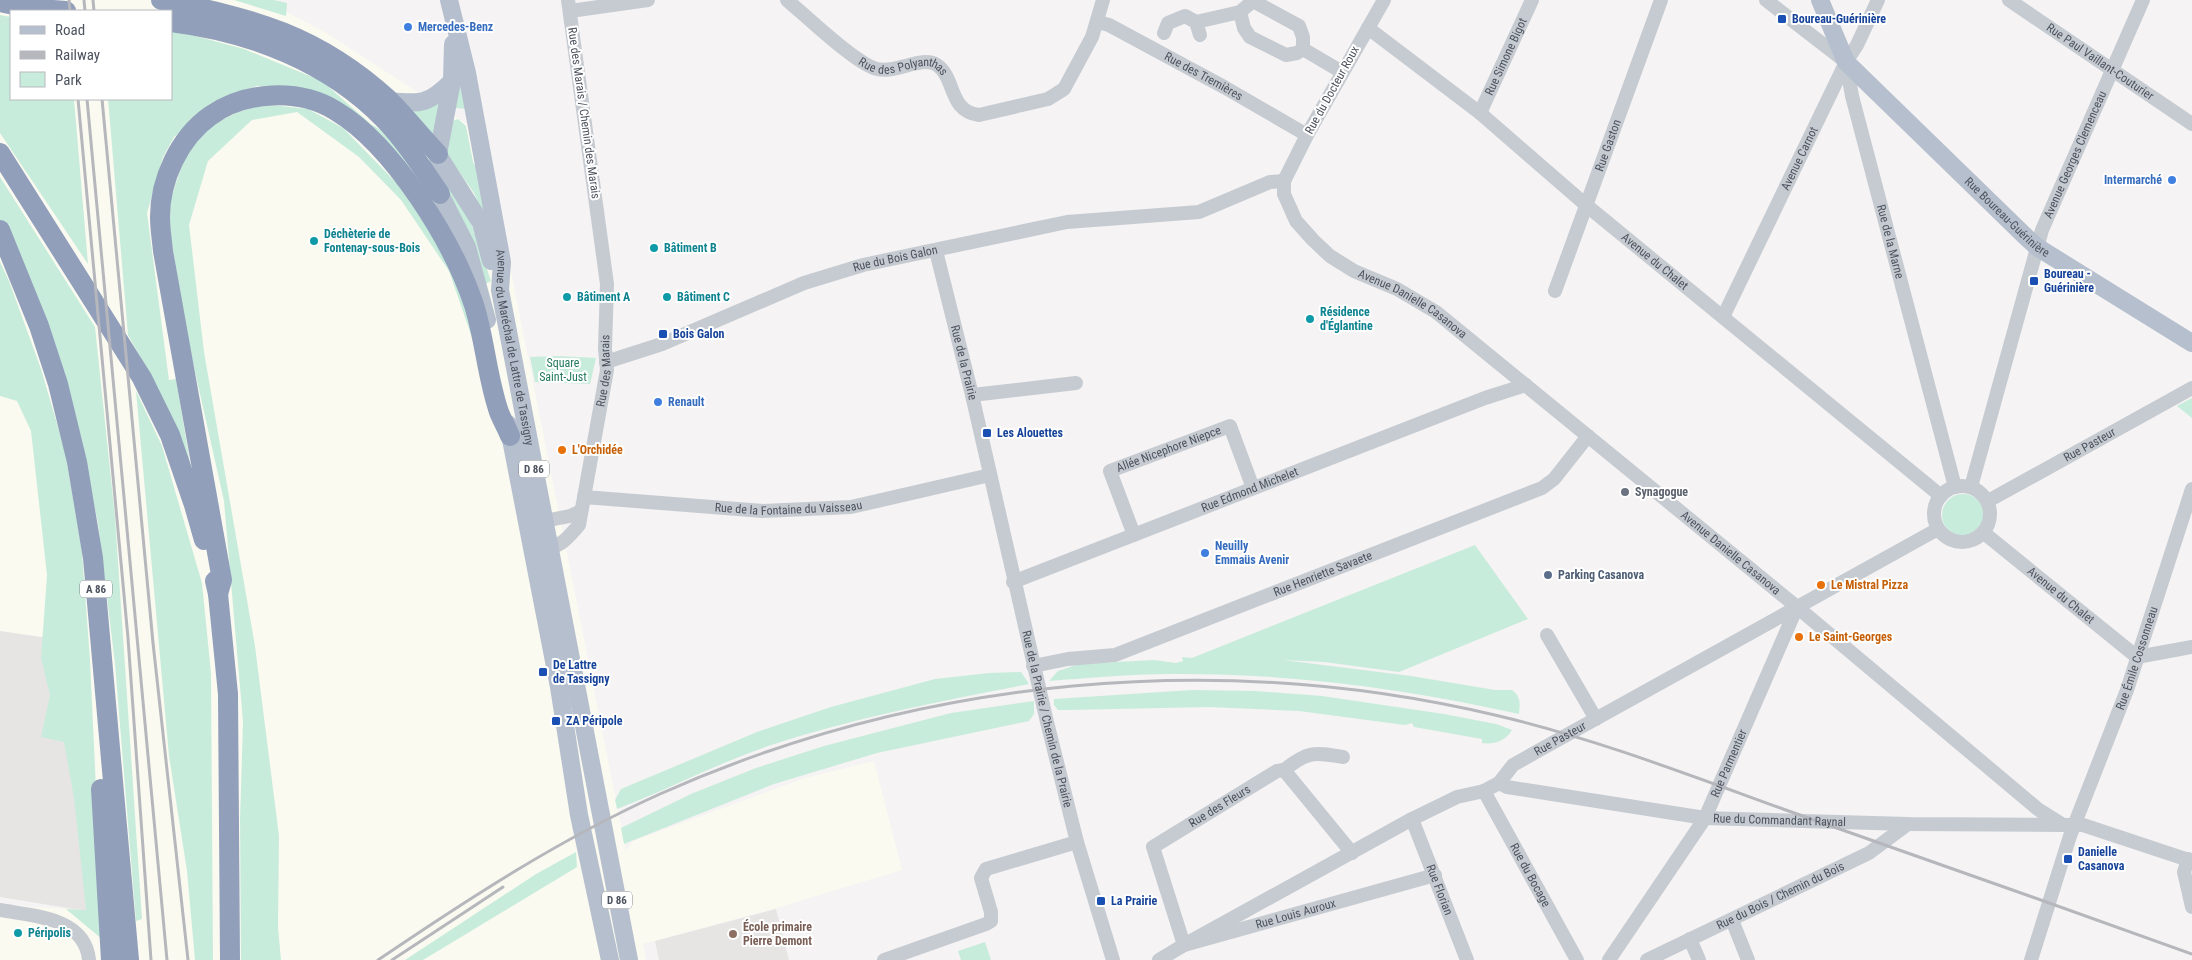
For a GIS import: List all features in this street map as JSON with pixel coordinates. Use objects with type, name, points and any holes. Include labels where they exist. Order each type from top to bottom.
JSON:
[{"type":"highway","points":[[161,0],[220,12],[267,25],[302,39],[336,59],[389,101],[438,154]]},
{"type":"highway","points":[[0,2],[28,8],[53,10]]},
{"type":"highway","points":[[172,22],[228,32],[262,42],[334,76],[386,121],[440,194]]},
{"type":"highway","points":[[218,594],[222,580],[163,251],[160,217],[163,186],[175,158],[188,138],[210,116],[248,99],[264,96],[292,96],[316,102],[334,110],[349,120],[373,142],[423,204],[449,246],[462,274],[483,338],[499,412],[510,436]]},
{"type":"highway","points":[[0,153],[142,378],[170,435],[188,488],[218,594],[228,694],[230,960]]},
{"type":"highway","name":"A 86","points":[[0,230],[39,326],[58,384],[78,462],[93,558],[130,960]]},
{"type":"highway","points":[[105,688],[101,786],[110,960]]},
{"type":"main road","name":"Avenue du Maréchal de Lattre de Tassigny","points":[[449,0],[466,73],[502,262],[500,290],[629,960]]},
{"type":"main road","name":"Rue de la Marne","points":[[1820,0],[1846,62]]},
{"type":"main road","name":"D 86","points":[[454,26],[452,82],[438,154],[440,194],[467,247],[477,278],[493,347],[510,436]]},
{"type":"main road","name":"Rue Boureau-Guérinière","points":[[1846,62],[2037,246],[2192,343]]},
{"type":"main road","points":[[389,101],[421,104],[439,94],[452,82]]},
{"type":"main road","points":[[444,121],[454,112],[466,116],[476,154],[483,170]]},
{"type":"main road","points":[[438,154],[481,224],[500,290]]},
{"type":"main road","name":"Avenue du Maréchal de Lattre de Tassigny","points":[[510,436],[557,677],[579,814],[610,960]]},
{"type":"street","points":[[569,6],[648,0]]},
{"type":"street","name":"Rue des Polyanthas","points":[[787,0],[831,38],[872,68],[888,70],[928,62],[936,64],[942,70],[960,106],[968,112],[978,115],[1048,99],[1059,93],[1067,84],[1092,37],[1103,0]]},
{"type":"street","name":"Rue du Docteur Roux","points":[[1284,180],[1342,72],[1384,0]]},
{"type":"street","name":"Rue Simone Bigot","points":[[1480,113],[1532,0]]},
{"type":"street","name":"Rue Gaston","points":[[1555,291],[1661,0]]},
{"type":"street","points":[[1766,0],[1846,62]]},
{"type":"street","name":"Avenue Carnot","points":[[1723,317],[1846,62],[1857,45],[1878,0]]},
{"type":"street","name":"Rue Paul Vaillant-Couturier","points":[[2008,0],[2192,124]]},
{"type":"street","name":"Avenue Georges Clemenceau","points":[[1971,487],[2042,230],[2143,0]]},
{"type":"street","points":[[1164,33],[1168,23],[1185,16],[1198,28],[1240,12],[1253,1],[1294,23],[1301,30],[1303,49]]},
{"type":"street","name":"Rue des Marais / Chemin des Marais","points":[[569,6],[598,214]]},
{"type":"street","points":[[1240,12],[1244,28],[1250,36],[1286,55],[1297,53],[1303,49]]},
{"type":"street","name":"Rue des Tremières","points":[[1098,22],[1115,28],[1224,87],[1307,135]]},
{"type":"street","name":"Avenue du Chalet","points":[[1368,28],[1480,113],[1586,205],[1941,496]]},
{"type":"street","points":[[1303,49],[1342,72]]},
{"type":"street","name":"Rue de la Marne","points":[[1846,62],[1852,96],[1955,486]]},
{"type":"street","name":"Rue du Bois Galon","points":[[606,362],[662,344],[804,284],[863,265],[1068,222],[1199,212],[1270,182],[1284,180]]},
{"type":"street","name":"Avenue Danielle Casanova","points":[[1284,180],[1284,194],[1296,221],[1312,240],[1330,256],[1354,271],[1397,289],[1426,306],[1526,385],[1797,607],[2039,810],[2069,825]]},
{"type":"street","name":"Rue des Marais","points":[[549,546],[564,543],[578,525],[607,370],[604,349],[608,294],[598,214]]},
{"type":"street","name":"Rue de la Prairie","points":[[936,251],[990,475]]},
{"type":"street","name":"Rue Edmond Michelet","points":[[1485,398],[1510,373]]},
{"type":"street","points":[[972,395],[1076,383]]},
{"type":"street","name":"Rue Edmond Michelet","points":[[1013,582],[1485,398],[1526,385]]},
{"type":"street","name":"Rue Pasteur","points":[[1988,501],[2192,388]]},
{"type":"street","name":"Allée Nicephore Niepce","points":[[1134,535],[1110,471],[1230,426],[1253,488]]},
{"type":"street","name":"Rue Henriette Savaete","points":[[1033,666],[1068,659],[1115,655],[1542,488],[1554,479],[1588,436]]},
{"type":"street","name":"Rue de la Fontaine du Vaisseau","points":[[584,497],[763,511],[851,507],[990,475]]},
{"type":"street","name":"Rue de la Prairie / Chemin de la Prairie","points":[[990,475],[1013,582],[1077,842],[1113,960]]},
{"type":"street","points":[[518,481],[529,495],[539,542],[543,546],[549,546]]},
{"type":"street","points":[[1955,486],[1971,487],[1981,492],[1988,501],[1991,517],[1984,532],[1977,538],[1960,543],[1944,536],[1938,528],[1934,512],[1941,496],[1955,486]]},
{"type":"street","name":"Rue Émile Cossonneau","points":[[2031,960],[2069,825],[2109,739],[2138,657],[2192,489]]},
{"type":"street","points":[[544,520],[570,516],[581,511]]},
{"type":"street","name":"Rue Pasteur","points":[[1184,945],[1412,819],[1457,797],[1484,791],[1498,783],[1513,765],[1938,528]]},
{"type":"street","name":"Avenue du Chalet","points":[[1984,532],[2138,657]]},
{"type":"street","name":"Rue Parmentier","points":[[1609,960],[1704,818],[1797,607]]},
{"type":"street","points":[[1548,635],[1596,719]]},
{"type":"street","points":[[2138,657],[2192,647]]},
{"type":"street","points":[[1342,757],[1324,754],[1303,755],[1284,770],[1352,853]]},
{"type":"street","name":"Rue des Fleurs","points":[[1184,945],[1153,847],[1277,771],[1284,770]]},
{"type":"street","name":"Rue du Commandant Raynal","points":[[1498,783],[1507,787],[1704,818],[1908,824],[2069,825]]},
{"type":"street","name":"Rue du Bocage","points":[[1484,791],[1577,960]]},
{"type":"street","name":"Rue Florian","points":[[1412,819],[1467,960]]},
{"type":"street","name":"Rue du Bois / Chemin du Bois","points":[[1651,959],[1869,853],[1908,824]]},
{"type":"street","points":[[2069,825],[2084,825],[2190,860],[2184,872],[2192,907]]},
{"type":"street","points":[[884,960],[986,924],[991,920],[991,912],[980,878],[986,869],[1077,842]]},
{"type":"street","name":"Rue Louis Auroux","points":[[1159,960],[1184,945],[1435,875]]},
{"type":"street","points":[[0,910],[52,919],[67,926],[82,939],[87,948],[89,960]]},
{"type":"street","points":[[1732,920],[1748,960]]},
{"type":"street","points":[[1690,939],[1699,960]]},
{"type":"shaded area","points":[[0,0],[263,0],[323,31],[484,135],[626,851],[633,841],[805,778],[874,761],[902,870],[773,909],[643,944],[646,960],[0,960],[0,905],[86,910],[69,642],[0,631]]},
{"type":"shaded area","points":[[0,631],[69,641],[86,911],[0,897]]},
{"type":"shaded area","name":"École primaire Pierre Demont","points":[[776,909],[789,960],[659,960],[655,941]]},
{"type":"green space","points":[[234,0],[274,0],[287,3],[286,16]]},
{"type":"green space","points":[[0,15],[10,17],[10,100],[74,100],[88,264],[0,133]]},
{"type":"green space","points":[[172,31],[244,49],[322,81],[390,139],[409,163],[439,211],[437,212],[305,89],[257,86],[231,95],[197,116],[174,137],[163,157],[147,213],[169,380],[176,379],[190,463],[156,385],[128,335],[108,100],[172,100]]},
{"type":"green space","points":[[460,73],[467,109],[455,108]]},
{"type":"green space","points":[[442,99],[435,137],[408,108]]},
{"type":"green space","points":[[272,105],[308,109],[343,128],[419,206],[455,270],[477,352],[449,271],[401,200],[359,157],[297,112],[252,120],[208,161],[189,225],[204,352],[255,646],[279,836],[278,927],[281,960],[241,960],[240,820],[243,722],[224,501],[187,336],[169,225],[171,198],[184,159],[201,135],[218,122],[236,113],[254,107]]},
{"type":"green space","points":[[458,119],[466,126],[473,162],[481,177],[487,223],[474,193],[445,152],[452,121]]},
{"type":"green space","points":[[0,177],[95,327],[115,517],[142,919],[136,921],[115,664],[98,523],[75,413],[0,222]]},
{"type":"green space","points":[[445,183],[469,217],[491,281],[484,285]]},
{"type":"green space","points":[[0,262],[9,281],[41,369],[65,451],[82,552],[90,660],[103,940],[66,909],[86,910],[74,798],[64,742],[41,737],[50,695],[41,658],[47,575],[31,431],[17,401],[0,396]]},
{"type":"green space","name":"Square Saint-Just","points":[[530,357],[596,358],[590,384],[535,382]]},
{"type":"green space","points":[[136,391],[162,446],[202,583],[211,673],[213,960],[195,960],[187,871],[169,756]]},
{"type":"green space","points":[[2192,398],[2192,418],[2177,406]]},
{"type":"green space","points":[[1967,494],[1975,497],[1981,503],[1984,515],[1981,527],[1975,533],[1959,536],[1951,533],[1945,527],[1942,511],[1945,503],[1951,497]]},
{"type":"green space","points":[[1475,545],[1528,619],[1399,672],[1324,662],[1283,660],[1411,676],[1495,690],[1512,690],[1519,700],[1519,714],[1433,697],[1302,679],[1214,674],[1155,674],[1049,681],[1058,671],[1079,664],[1154,660],[1176,663],[1183,661],[1182,657],[1192,658]]},
{"type":"green space","points":[[1021,672],[1029,684],[899,710],[803,735],[732,760],[617,809],[615,800],[621,789],[757,732],[831,707],[935,679],[989,673]]},
{"type":"green space","points":[[1192,690],[1255,691],[1322,696],[1444,714],[1496,724],[1512,730],[1506,737],[1495,743],[1482,743],[1482,739],[1414,727],[1412,723],[1405,725],[1299,711],[1209,707],[1058,710],[1054,705],[1054,699]]},
{"type":"green space","points":[[1034,701],[1034,714],[1029,721],[877,753],[774,784],[624,844],[621,828],[691,794],[756,768],[824,746],[951,713]]},
{"type":"green space","points":[[576,852],[577,867],[423,960],[405,960],[536,874]]},
{"type":"green space","points":[[985,942],[991,960],[961,960],[958,951]]},
{"type":"railway","points":[[69,0],[70,10]]},
{"type":"railway","points":[[84,0],[85,10]]},
{"type":"railway","points":[[93,0],[94,10]]},
{"type":"railway","points":[[78,100],[128,638],[151,960]]},
{"type":"railway","points":[[87,100],[167,960]]},
{"type":"railway","points":[[102,100],[153,643],[188,960]]},
{"type":"railway","points":[[378,960],[515,871],[586,830],[660,794],[760,754],[862,723],[967,700],[1073,686],[1180,680],[1287,683],[1393,695],[1535,725],[1642,758],[2192,954]]},
{"type":"railway","points":[[392,960],[503,887]]},
{"type":"place","name":"Boureau-Guérinière","points":[[1782,19]]},
{"type":"place","name":"Mercedes-Benz","points":[[408,27]]},
{"type":"place","name":"Intermarché","points":[[2172,180]]},
{"type":"place","name":"Déchèterie de Fontenay-sous-Bois","points":[[314,241]]},
{"type":"place","name":"Bâtiment B","points":[[654,248]]},
{"type":"place","name":"Boureau - Guérinière","points":[[2034,281]]},
{"type":"place","name":"Bâtiment A","points":[[567,297]]},
{"type":"place","name":"Bâtiment C","points":[[667,297]]},
{"type":"place","name":"Résidence d'Églantine","points":[[1310,319]]},
{"type":"place","name":"Bois Galon","points":[[663,334]]},
{"type":"place","name":"Renault","points":[[658,402]]},
{"type":"place","name":"Les Alouettes","points":[[987,433]]},
{"type":"place","name":"L'Orchidée","points":[[562,450]]},
{"type":"place","name":"Synagogue","points":[[1625,492]]},
{"type":"place","name":"Neuilly Emmaüs Avenir","points":[[1205,553]]},
{"type":"place","name":"Parking Casanova","points":[[1548,575]]},
{"type":"place","name":"Le Mistral Pizza","points":[[1821,585]]},
{"type":"place","name":"Le Saint-Georges","points":[[1799,637]]},
{"type":"place","name":"De Lattre de Tassigny","points":[[543,672]]},
{"type":"place","name":"ZA Péripole","points":[[556,721]]},
{"type":"place","name":"Danielle Casanova","points":[[2068,859]]},
{"type":"place","name":"La Prairie","points":[[1101,901]]},
{"type":"place","name":"Péripolis","points":[[18,933]]},
{"type":"place","name":"École primaire Pierre Demont","points":[[733,934]]}]
